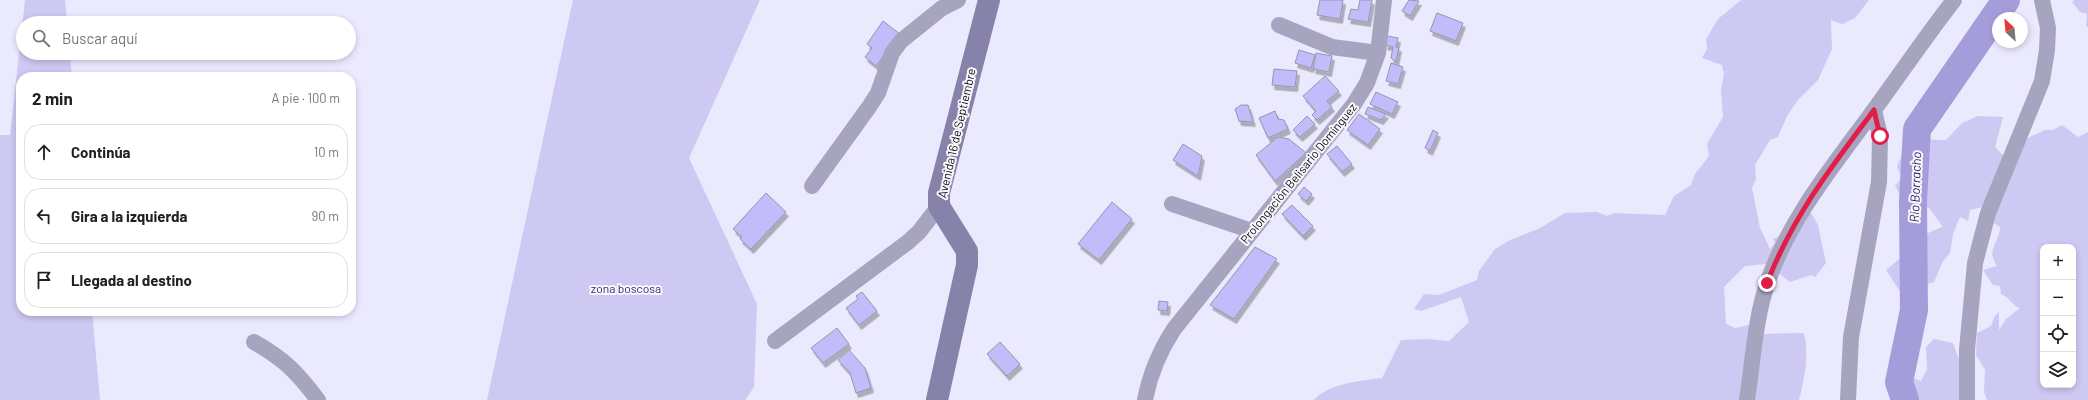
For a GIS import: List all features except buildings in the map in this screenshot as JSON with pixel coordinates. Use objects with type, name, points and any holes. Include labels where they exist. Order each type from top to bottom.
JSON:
[{"type":"street","points":[[812,186],[878,93],[892,53],[901,41],[942,8],[958,0]]},
{"type":"street","name":"Avenida 16 de Septiembre","points":[[937,400],[967,265],[966,251],[939,206],[939,193],[989,0]]},
{"type":"street","name":"Prolongación Belisario Domínguez","points":[[1146,400],[1153,368],[1161,350],[1174,330],[1354,104],[1367,83],[1378,53],[1384,0]]},
{"type":"street","points":[[1748,400],[1760,316],[1767,283],[1780,250],[1797,218],[1825,176],[1954,0]]},
{"type":"street","points":[[1967,400],[1967,350],[1975,263],[1988,213],[2042,81],[2047,50],[2048,28],[2042,0]]},
{"type":"street","points":[[1279,25],[1332,46],[1378,53]]},
{"type":"street","points":[[1848,400],[1851,337],[1879,182],[1880,136],[1874,110]]},
{"type":"street","points":[[1172,204],[1252,231]]},
{"type":"street","points":[[775,341],[908,242],[919,232],[939,206]]},
{"type":"street","points":[[254,342],[282,358],[298,374],[318,400]]},
{"type":"green space","points":[[25,0],[65,0],[66,16],[23,16]]},
{"type":"green space","name":"zona boscosa","points":[[573,0],[760,0],[689,158],[757,304],[754,387],[745,400],[487,400]]},
{"type":"green space","points":[[1741,0],[1869,0],[1855,18],[1842,24],[1831,20],[1832,49],[1818,80],[1798,100],[1787,116],[1778,137],[1770,140],[1755,165],[1756,179],[1752,188],[1760,228],[1770,249],[1775,243],[1773,239],[1786,234],[1811,213],[1818,225],[1826,263],[1815,277],[1811,275],[1790,282],[1766,264],[1745,266],[1724,287],[1726,324],[1735,328],[1749,325],[1760,334],[1804,333],[1806,366],[1799,400],[1314,400],[1321,394],[1337,386],[1382,378],[1401,340],[1427,339],[1449,341],[1469,322],[1461,297],[1421,311],[1414,309],[1424,294],[1439,295],[1477,280],[1479,271],[1495,249],[1510,240],[1538,229],[1565,213],[1597,212],[1607,216],[1614,213],[1665,215],[1674,196],[1691,185],[1695,174],[1709,156],[1707,144],[1723,117],[1721,89],[1724,74],[1722,65],[1702,58],[1707,49],[1706,39],[1718,19]]},
{"type":"green space","points":[[2074,0],[2088,0],[2088,27],[2086,27],[2087,14],[2080,12],[2072,2]]},
{"type":"green space","points":[[18,60],[71,60],[72,72],[17,72]]},
{"type":"green space","points":[[16,81],[16,316],[92,316],[100,400],[0,400],[0,135],[10,135]]},
{"type":"green space","points":[[1978,116],[2003,117],[1995,147],[2008,160],[2017,143],[2045,130],[2053,130],[2062,125],[2078,137],[2088,132],[2088,400],[1987,400],[1984,392],[1985,370],[1976,355],[1977,333],[1991,326],[1994,317],[1999,312],[1999,330],[2006,319],[2020,308],[2001,294],[2000,286],[1993,285],[1983,270],[1997,266],[1992,255],[2000,227],[1987,219],[1986,206],[1970,210],[1968,221],[1960,217],[1953,234],[1950,253],[1943,261],[1934,282],[1921,286],[1909,295],[1899,290],[1886,270],[1910,250],[1917,237],[1943,227],[1929,208],[1918,206],[1914,217],[1895,186],[1902,177],[1897,167],[1908,139],[1946,140],[1962,123]]},
{"type":"green space","points":[[1934,339],[1953,343],[1966,379],[1965,400],[1901,400],[1892,386],[1903,374],[1921,381],[1927,369],[1926,347]]},
{"type":"waterway","name":"Río Borracho","points":[[1905,400],[1899,382],[1914,310],[1913,201],[1917,129],[2006,0]]},
{"type":"route","points":[[1767,283],[1780,250],[1797,218],[1829,170],[1874,110],[1880,136]]}]
